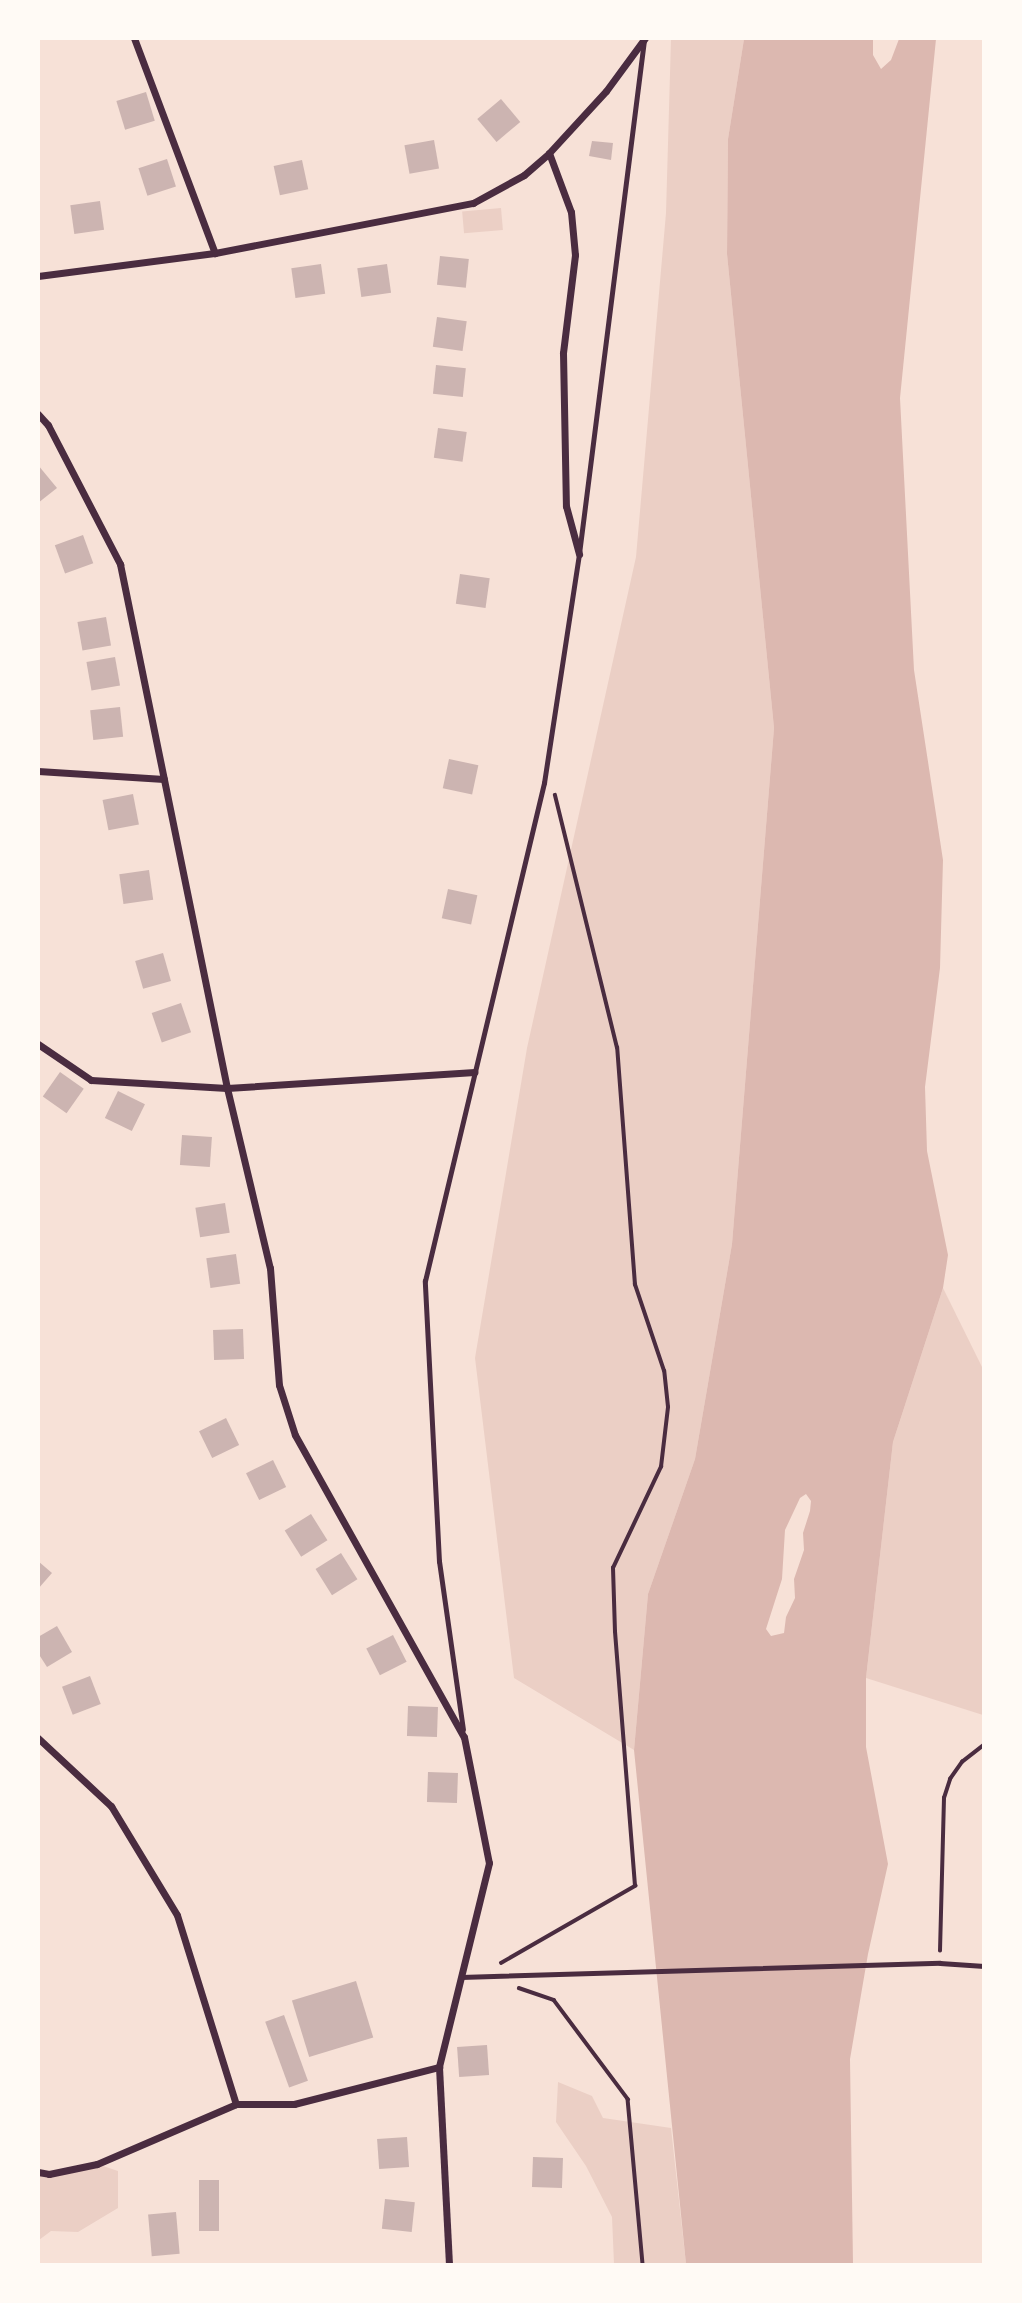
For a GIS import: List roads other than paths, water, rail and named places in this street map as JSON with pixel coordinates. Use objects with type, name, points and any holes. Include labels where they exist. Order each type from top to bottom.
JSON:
[{"type":"street","points":[[134,38],[215,253]]},
{"type":"street","points":[[38,276],[215,253],[472,203],[524,175],[550,153],[606,91],[645,39]]},
{"type":"street","points":[[550,153],[571,212],[575,255],[564,367],[566,506],[579,555]]},
{"type":"street","points":[[38,414],[48,425],[120,564],[227,1088],[270,1268],[279,1385],[295,1435],[464,1737],[489,1863],[439,2067],[449,2264]]},
{"type":"street","points":[[38,771],[164,779]]},
{"type":"street","points":[[38,1044],[92,1080],[227,1088],[474,1072]]},
{"type":"street","points":[[38,1738],[111,1807],[177,1915],[236,2104]]},
{"type":"street","points":[[38,2172],[49,2174],[97,2164],[236,2104],[293,2104],[439,2067]]},
{"type":"lane","points":[[464,1737],[439,1562],[425,1281],[544,783],[579,555],[645,39]]},
{"type":"lane","points":[[461,1977],[940,1963],[984,1966]]}]
